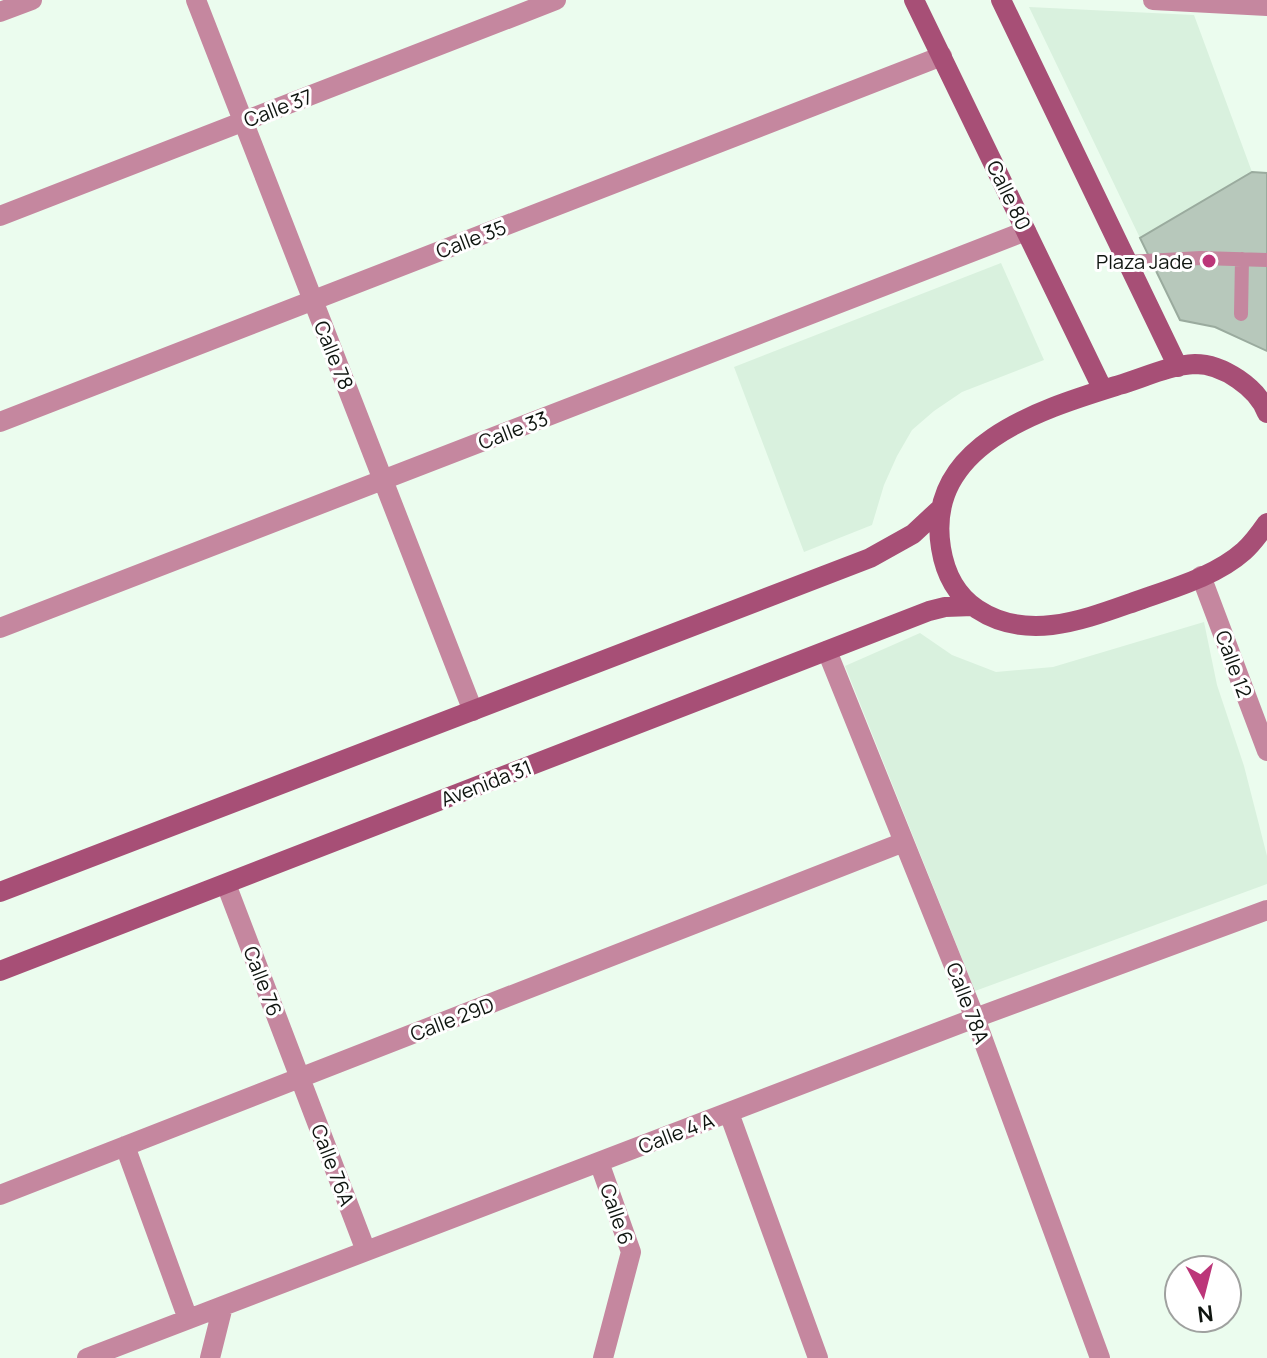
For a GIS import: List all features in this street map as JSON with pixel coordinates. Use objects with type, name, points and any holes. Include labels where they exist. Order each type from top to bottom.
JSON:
[{"type":"main road","name":"Calle 80","points":[[914,0],[1103,390]]},
{"type":"main road","points":[[1001,0],[1178,367]]},
{"type":"main road","points":[[1266,410],[1251,389],[1218,370],[1197,364],[1103,390],[1033,415],[992,436],[962,465],[941,508],[939,530],[942,553],[958,593],[991,618],[1011,625],[1036,627],[1081,620],[1201,576],[1243,553],[1267,523]]},
{"type":"main road","points":[[0,892],[870,558],[913,534],[941,508]]},
{"type":"main road","name":"Avenida 31","points":[[0,971],[929,611],[973,606]]},
{"type":"street","points":[[0,12],[32,0]]},
{"type":"street","name":"Calle 78","points":[[196,0],[473,711]]},
{"type":"street","name":"Calle 37","points":[[0,216],[556,0]]},
{"type":"street","points":[[1153,0],[1267,6]]},
{"type":"street","name":"Calle 35","points":[[0,422],[942,56]]},
{"type":"street","name":"Calle 33","points":[[0,628],[1026,231]]},
{"type":"street","name":"Calle 12","points":[[1201,576],[1267,751]]},
{"type":"street","name":"Calle 78A","points":[[827,651],[975,1018],[1100,1358]]},
{"type":"street","name":"Calle 29D","points":[[0,1195],[904,842]]},
{"type":"street","name":"Calle 76","points":[[226,884],[299,1078]]},
{"type":"street","name":"Calle 4 A","points":[[87,1358],[975,1018],[1267,910]]},
{"type":"street","name":"Calle 76A","points":[[299,1078],[366,1251]]},
{"type":"street","points":[[729,1113],[818,1358]]},
{"type":"street","points":[[125,1146],[188,1319]]},
{"type":"street","name":"Calle 6","points":[[599,1162],[631,1252],[603,1358]]},
{"type":"street","points":[[210,1358],[223,1306]]},
{"type":"lane","points":[[1127,262],[1201,258],[1267,260]]},
{"type":"lane","points":[[1241,314],[1242,259]]},
{"type":"shaded area","points":[[1029,7],[1194,15],[1252,172],[1140,238]]},
{"type":"shaded area","points":[[1001,263],[1044,360],[962,392],[934,411],[912,430],[897,456],[872,525],[804,552],[734,367]]},
{"type":"shaded area","points":[[1204,622],[1217,685],[1244,766],[1267,856],[1267,884],[975,991],[845,666],[920,633],[952,655],[996,672],[1053,667]]},
{"type":"building","name":"Plaza Jade","points":[[1252,172],[1267,173],[1267,351],[1215,327],[1180,320],[1140,238]]},
{"type":"place","name":"Plaza Jade","points":[[1209,261]]}]
